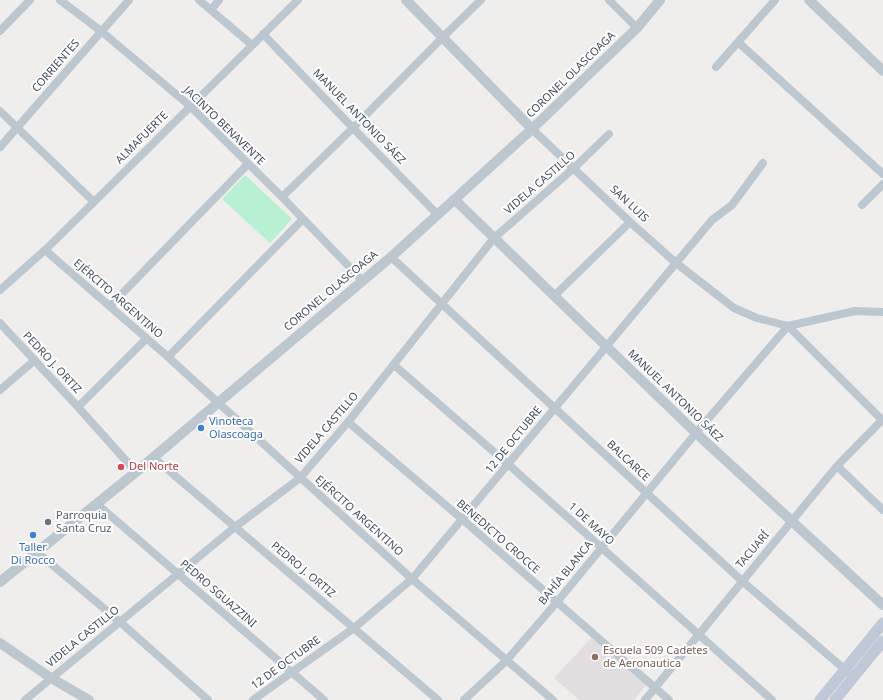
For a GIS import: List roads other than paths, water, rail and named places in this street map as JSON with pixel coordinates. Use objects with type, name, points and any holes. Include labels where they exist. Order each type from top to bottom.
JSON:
[{"type":"main road","points":[[835,700],[849,673],[883,623]]},
{"type":"main road","points":[[820,700],[883,641]]},
{"type":"street","points":[[0,31],[30,0]]},
{"type":"street","name":"JACINTO BENAVENTE","points":[[60,0],[101,31],[190,106],[282,197],[362,280]]},
{"type":"street","name":"CORRIENTES","points":[[0,147],[129,0]]},
{"type":"street","points":[[199,0],[252,45]]},
{"type":"street","points":[[211,10],[219,0]]},
{"type":"street","name":"ALMAFUERTE","points":[[0,290],[45,250],[298,0]]},
{"type":"street","name":"SAN LUIS","points":[[406,0],[532,129],[630,222],[676,263],[734,308],[757,318],[788,326],[855,311],[883,312]]},
{"type":"street","points":[[282,197],[481,0]]},
{"type":"street","points":[[609,0],[637,28]]},
{"type":"street","name":"CORONEL OLASCOAGA","points":[[1,578],[37,552],[136,472],[391,257],[532,129],[637,28],[660,0]]},
{"type":"street","points":[[716,67],[775,0]]},
{"type":"street","points":[[809,0],[883,71]]},
{"type":"street","name":"MANUEL ANTONIO SÁEZ","points":[[263,34],[438,215]]},
{"type":"street","points":[[738,42],[883,174]]},
{"type":"street","points":[[0,111],[94,202]]},
{"type":"street","name":"VIDELA CASTILLO","points":[[25,700],[236,527],[300,478],[348,422],[494,238],[574,168],[610,134]]},
{"type":"street","name":"12 DE OCTUBRE","points":[[253,700],[354,628],[412,579],[509,465],[554,407],[712,220],[732,205],[763,163]]},
{"type":"street","points":[[110,306],[248,164]]},
{"type":"street","points":[[862,205],[883,184]]},
{"type":"street","name":"MANUEL ANTONIO SÁEZ","points":[[455,200],[696,433],[883,605]]},
{"type":"street","points":[[168,357],[303,219]]},
{"type":"street","points":[[554,296],[630,222]]},
{"type":"street","name":"EJÉRCITO ARGENTINO","points":[[45,250],[168,357],[412,579],[553,700]]},
{"type":"street","name":"BALCARCE","points":[[391,257],[441,305],[742,581],[849,673]]},
{"type":"street","name":"PEDRO J. ORTIZ","points":[[0,323],[136,472]]},
{"type":"street","points":[[788,326],[883,420]]},
{"type":"street","name":"BAHÍA BLANCA","points":[[464,700],[506,661],[557,602],[696,433],[788,326]]},
{"type":"street","points":[[78,407],[146,339]]},
{"type":"street","points":[[0,390],[35,360]]},
{"type":"street","name":"1 DE MAYO","points":[[394,365],[509,465],[772,700]]},
{"type":"street","name":"TACUARÍ","points":[[645,700],[838,466],[883,420]]},
{"type":"street","name":"BENEDICTO CROCCE","points":[[348,422],[462,519],[669,700]]},
{"type":"street","name":"PEDRO J. ORTIZ","points":[[153,457],[438,700]]},
{"type":"street","points":[[838,466],[883,510]]},
{"type":"street","name":"PEDRO SGUAZZINI","points":[[97,504],[324,700]]},
{"type":"street","points":[[37,552],[120,622],[208,700]]},
{"type":"street","points":[[0,643],[51,678],[89,700]]},
{"type":"place","name":"Vinoteca Olascoaga","points":[[201,428]]},
{"type":"place","name":"Del Norte","points":[[121,467]]},
{"type":"place","name":"Parroquia Santa Cruz","points":[[48,522]]},
{"type":"place","name":"Taller Di Rocco","points":[[33,535]]},
{"type":"place","name":"Escuela 509 Cadetes de Aeronautica","points":[[595,657]]}]
